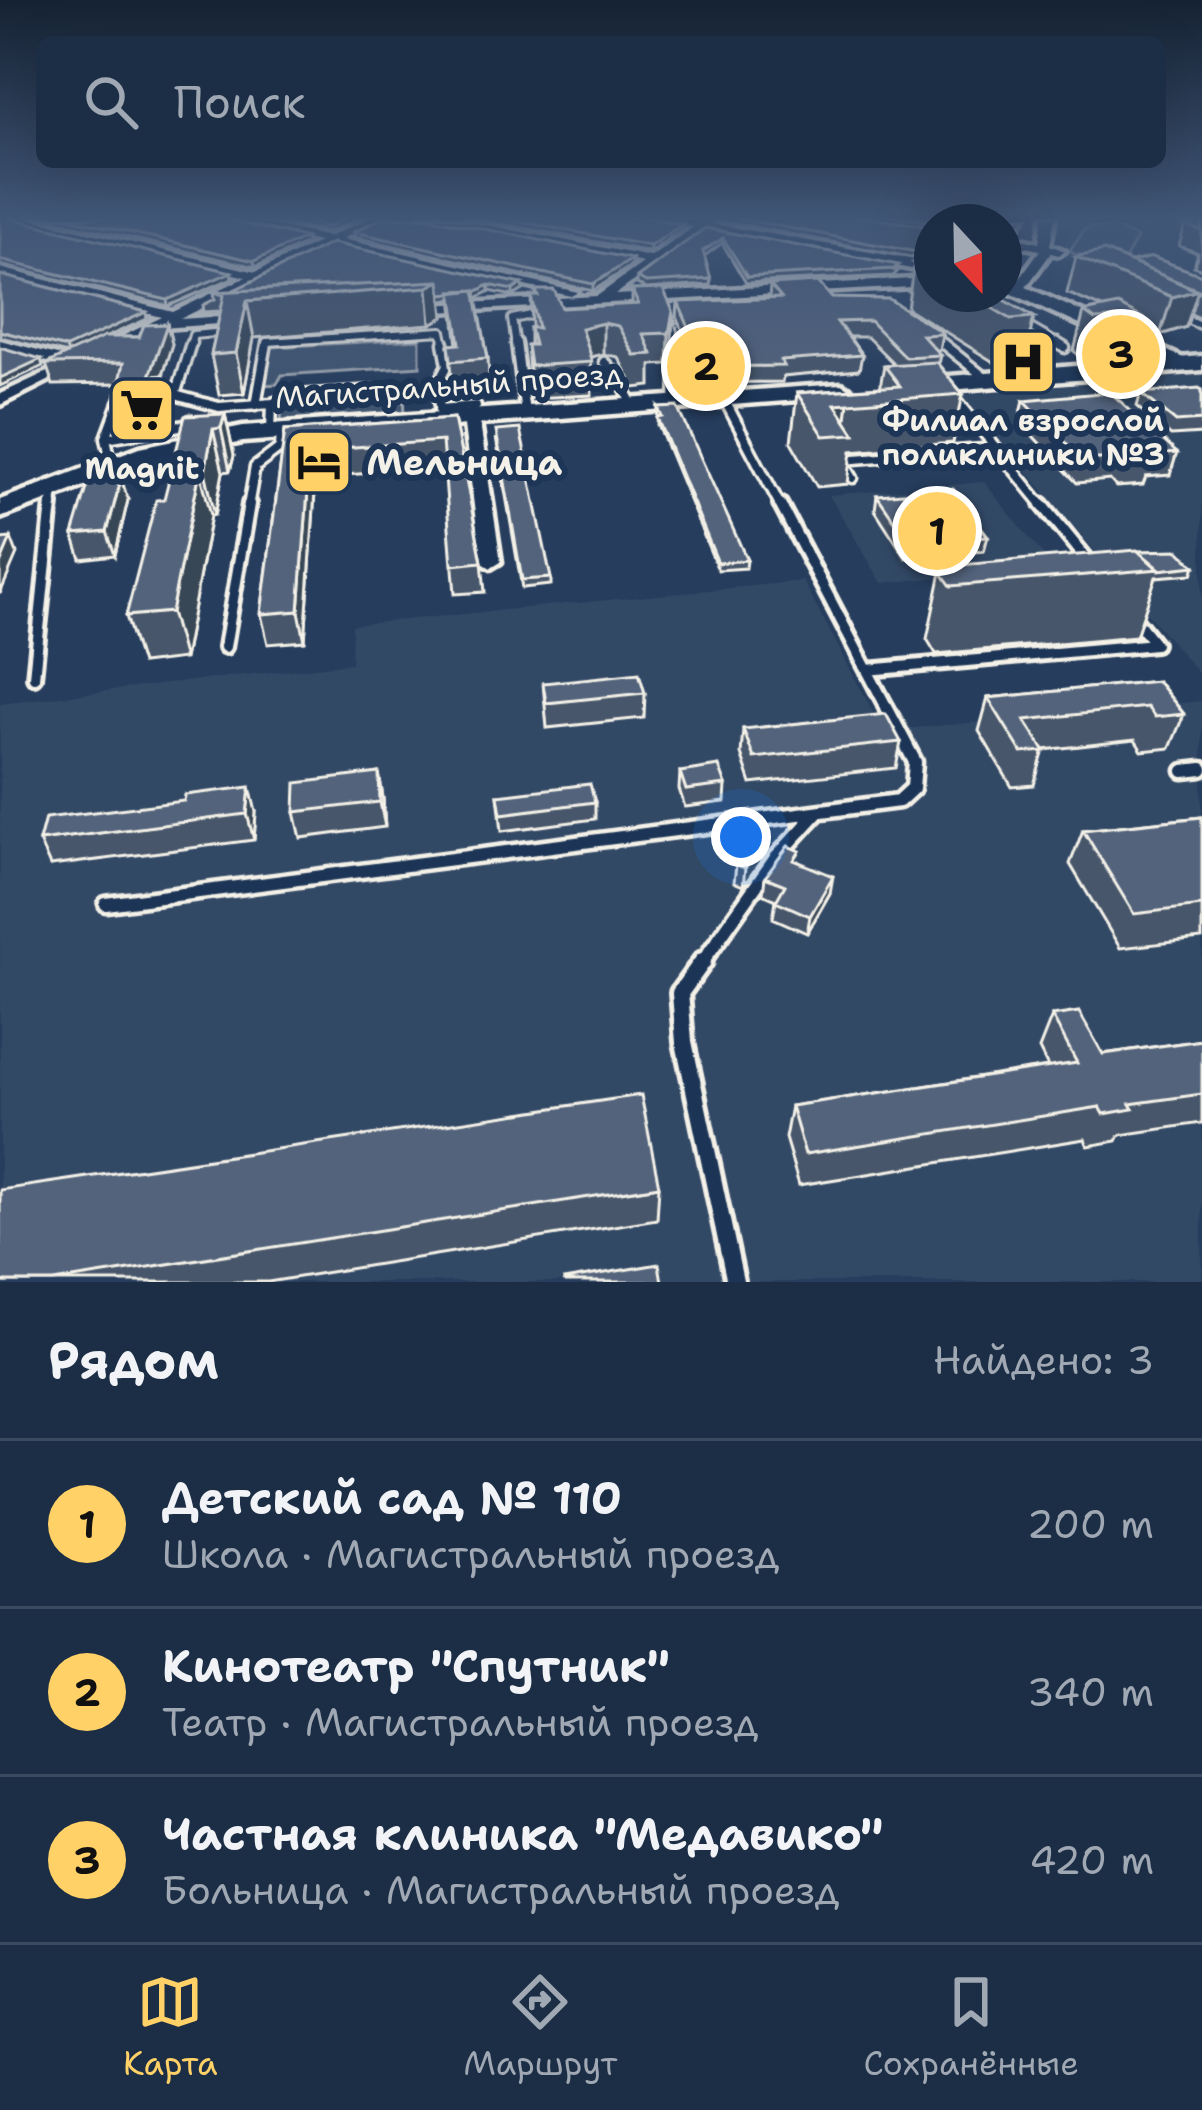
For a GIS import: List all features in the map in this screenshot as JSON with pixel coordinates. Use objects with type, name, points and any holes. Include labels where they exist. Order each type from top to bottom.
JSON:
[{"type":"main road","name":"Магистральный проезд","points":[[0,510],[178,445],[276,431],[474,411],[526,413],[634,406],[1193,364]]},
{"type":"street","points":[[19,277],[174,316]]},
{"type":"street","points":[[0,400],[255,277]]},
{"type":"street","points":[[503,277],[602,298],[631,277]]},
{"type":"street","points":[[397,310],[914,283]]},
{"type":"street","points":[[1022,290],[1193,364]]},
{"type":"street","points":[[158,324],[260,318]]},
{"type":"street","points":[[0,344],[73,365]]},
{"type":"street","points":[[474,411],[491,562]]},
{"type":"lane","points":[[858,286],[872,296]]},
{"type":"lane","points":[[526,413],[512,319],[531,313],[665,308],[682,346],[673,379],[674,403]]},
{"type":"lane","points":[[1162,308],[1202,326]]},
{"type":"lane","points":[[1004,313],[1066,348]]},
{"type":"lane","points":[[925,330],[988,380]]},
{"type":"lane","points":[[256,405],[267,342],[442,331],[448,365],[437,386],[441,414]]},
{"type":"lane","points":[[215,333],[193,335],[175,395],[208,406],[256,405],[298,395],[437,386]]},
{"type":"lane","points":[[604,362],[618,376],[634,406]]},
{"type":"lane","points":[[944,383],[1097,572]]},
{"type":"lane","points":[[106,904],[899,801],[914,788],[915,762],[724,399]]},
{"type":"lane","points":[[112,466],[106,438],[118,403]]},
{"type":"lane","points":[[225,647],[255,467],[280,448],[272,403]]},
{"type":"lane","points":[[106,438],[186,425],[192,417]]},
{"type":"lane","points":[[853,478],[842,460],[996,448]]},
{"type":"lane","points":[[34,677],[54,488]]},
{"type":"lane","points":[[867,670],[1155,644],[1126,608]]},
{"type":"lane","points":[[1184,771],[1202,769]]},
{"type":"lane","points":[[735,1282],[684,1042],[680,993],[775,859],[818,812]]},
{"type":"shaded area","points":[[1160,277],[1202,277],[1202,285]]},
{"type":"shaded area","points":[[420,339],[420,366],[282,375],[277,384],[262,385],[272,347]]},
{"type":"shaded area","points":[[1202,374],[1202,678],[963,395]]},
{"type":"shaded area","points":[[404,394],[405,414],[281,422],[282,403]]},
{"type":"shaded area","points":[[984,482],[1053,567],[882,583],[829,495]]},
{"type":"shaded area","points":[[803,581],[883,731],[1202,701],[1202,1282],[0,1282],[0,703],[351,663],[352,625]]},
{"type":"building","points":[[0,277],[146,312],[66,348],[0,331]]},
{"type":"building","points":[[70,277],[220,277],[167,300]]},
{"type":"building","points":[[262,277],[489,277],[522,284],[513,290],[489,285],[476,292],[442,294],[440,281],[232,291]]},
{"type":"building","points":[[560,277],[604,277],[593,284]]},
{"type":"building","points":[[710,277],[711,279],[646,283],[637,278]]},
{"type":"building","points":[[1124,277],[1166,277],[1198,290],[1172,297]]},
{"type":"building","points":[[1165,277],[1202,277],[1202,293]]},
{"type":"building","points":[[440,281],[428,287],[247,301],[236,353],[211,355],[224,295],[214,292]]},
{"type":"building","points":[[818,282],[832,298],[889,299],[940,331],[942,334],[922,335],[940,355],[905,357],[870,321],[837,322],[862,355],[781,361],[784,366],[696,367],[685,347],[690,330],[678,302],[781,298],[770,285]]},
{"type":"building","points":[[663,289],[673,311],[669,333],[643,334],[652,354],[634,355],[618,326],[603,323],[581,328],[592,362],[530,366],[527,345],[534,345],[530,328],[538,328],[531,296],[538,296],[536,290],[554,290],[562,308],[638,304],[632,290]]},
{"type":"building","points":[[475,290],[488,358],[451,361],[449,345],[460,344],[452,291]]},
{"type":"building","points":[[1118,305],[1141,317],[1095,320],[1084,312]]},
{"type":"building","points":[[1022,310],[1034,317],[1011,319],[999,312]]},
{"type":"building","points":[[167,324],[149,376],[164,379],[157,399],[114,403],[123,363],[46,364],[104,337],[139,337],[144,325]]},
{"type":"building","points":[[0,347],[41,359],[0,378]]},
{"type":"building","points":[[936,362],[963,394],[835,404],[855,434],[824,436],[797,393],[900,386],[884,365]]},
{"type":"building","points":[[1199,388],[1202,420],[1176,422],[1141,393]]},
{"type":"building","points":[[1110,392],[1177,453],[1143,456],[1150,462],[1123,465],[1116,458],[1083,460],[1024,400]]},
{"type":"building","points":[[678,407],[747,560],[718,563],[658,418],[663,417],[659,408]]},
{"type":"building","points":[[225,414],[221,428],[213,429],[205,471],[200,471],[171,612],[126,616],[156,500],[164,499],[185,416]]},
{"type":"building","points":[[454,418],[482,562],[452,565],[442,441],[311,450],[299,611],[261,614],[285,430]]},
{"type":"building","points":[[520,429],[551,578],[522,580],[496,431]]},
{"type":"building","points":[[121,478],[107,532],[73,535],[89,481]]},
{"type":"building","points":[[953,489],[988,536],[909,542],[877,495]]},
{"type":"building","points":[[11,538],[0,564],[0,539]]},
{"type":"building","points":[[1137,550],[1160,569],[951,586],[941,572],[951,571],[948,566]]},
{"type":"building","points":[[1179,550],[1195,566],[1159,570],[1138,551]]},
{"type":"building","points":[[639,673],[645,693],[546,703],[543,683]]},
{"type":"building","points":[[1157,681],[1184,714],[1155,717],[1147,707],[1025,720],[1045,751],[1022,753],[988,698]]},
{"type":"building","points":[[886,714],[901,742],[754,758],[743,729]]},
{"type":"building","points":[[719,766],[726,785],[686,790],[680,772]]},
{"type":"building","points":[[379,773],[380,802],[295,812],[296,783]]},
{"type":"building","points":[[590,784],[595,802],[501,814],[498,795]]},
{"type":"building","points":[[250,787],[247,814],[39,841],[45,818],[184,801],[185,795]]},
{"type":"building","points":[[1202,817],[1202,906],[1134,914],[1083,830]]},
{"type":"building","points":[[757,834],[767,838],[745,868],[736,865]]},
{"type":"building","points":[[788,846],[800,851],[794,860],[833,876],[810,916],[776,901],[785,885],[765,877]]},
{"type":"building","points":[[1079,1012],[1103,1054],[1202,1040],[1202,1094],[1130,1104],[1133,1109],[1104,1114],[1100,1107],[805,1154],[791,1106],[1077,1063],[1052,1016]]},
{"type":"building","points":[[641,1095],[659,1186],[54,1282],[0,1282],[0,1190]]},
{"type":"building","points":[[659,1264],[662,1282],[564,1280]]},
{"type":"place","name":"Частная клиника \"Медавико\"","points":[[1121,354]]},
{"type":"place","name":"Филиал взрослой поликлиники №3","points":[[1023,362]]},
{"type":"place","name":"Кинотеатр \"Спутник\"","points":[[706,366]]},
{"type":"place","name":"Magnit","points":[[142,410]]},
{"type":"place","name":"Мельница","points":[[319,462]]},
{"type":"place","name":"Детский сад № 110","points":[[937,531]]}]
